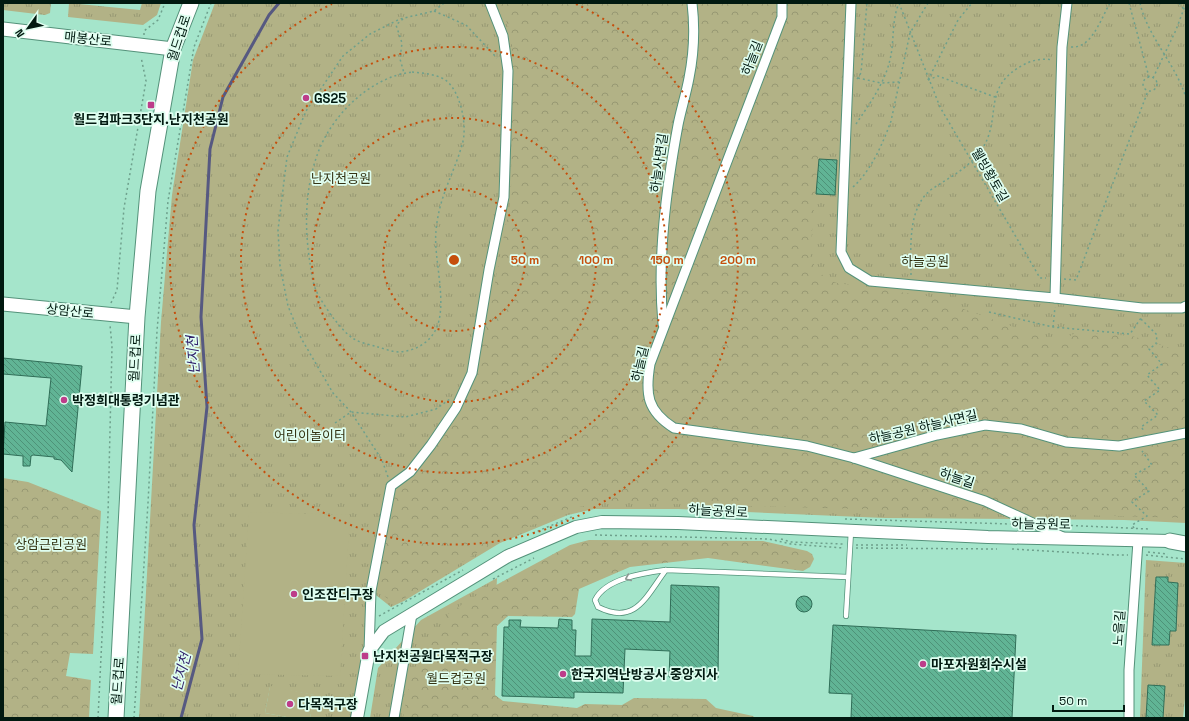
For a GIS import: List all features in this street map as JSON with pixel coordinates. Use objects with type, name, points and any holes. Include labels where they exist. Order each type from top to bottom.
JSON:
[{"type":"main road","name":"월드컵로","points":[[116,718],[137,317],[148,191],[173,49],[191,3]]},
{"type":"main road","name":"매봉산로","points":[[3,29],[173,49]]},
{"type":"main road","name":"상암산로","points":[[3,304],[137,317]]},
{"type":"main road","points":[[1170,541],[1186,540]]},
{"type":"main road","points":[[1170,541],[1186,544]]},
{"type":"street","points":[[369,651],[371,591],[391,486],[410,472],[431,445],[456,408],[472,373],[477,334],[504,197],[508,71],[503,36],[490,3]]},
{"type":"street","name":"하늘사면길","points":[[664,328],[660,289],[665,214],[678,125],[690,78],[695,27],[692,3]]},
{"type":"street","name":"하늘길","points":[[782,3],[782,17],[650,364],[646,385],[649,402],[660,419],[674,428],[807,446],[854,458],[985,501],[1066,539]]},
{"type":"street","points":[[851,3],[841,252],[849,268],[870,281],[1055,298],[1142,308],[1182,308],[1186,306]]},
{"type":"street","points":[[1055,298],[1057,279],[1061,63],[1068,3]]},
{"type":"street","name":"하늘공원 하늘사면길","points":[[854,458],[937,435],[985,426],[1021,429],[1066,442],[1119,446],[1186,433]]},
{"type":"street","name":"하늘공원로","points":[[357,718],[369,651],[384,631],[508,556],[576,527],[602,522],[678,523],[1066,539],[1138,546],[1170,541]]},
{"type":"street","name":"노을길","points":[[1129,718],[1130,670],[1138,546]]},
{"type":"street","points":[[394,718],[412,614]]},
{"type":"lane","points":[[846,616],[851,531]]},
{"type":"lane","points":[[666,570],[636,609],[628,613],[620,613],[598,607],[596,600],[598,594],[615,584],[637,574],[666,570],[848,577]]},
{"type":"path","points":[[98,718],[108,515],[112,346],[110,315],[111,305],[117,290],[124,208],[146,81],[141,58],[144,30],[158,20],[165,3]]},
{"type":"path","points":[[134,718],[148,503],[157,331],[168,201],[194,47],[211,3]]},
{"type":"path","points":[[391,486],[382,460],[351,412],[329,386],[301,338],[288,306],[280,266],[278,230],[287,157],[306,111],[343,56],[370,34],[405,18],[434,11],[444,3]]},
{"type":"path","points":[[858,78],[861,73],[867,3]]},
{"type":"path","points":[[846,130],[854,127],[874,98],[881,83],[891,56],[899,3]]},
{"type":"path","name":"웰빙황토길","points":[[899,3],[928,80],[940,107],[1040,278]]},
{"type":"path","points":[[844,188],[852,188],[858,183],[874,158],[891,120],[910,33],[928,3]]},
{"type":"path","points":[[928,80],[958,20],[972,3]]},
{"type":"path","points":[[1062,47],[1077,48],[1088,41],[1110,3]]},
{"type":"path","points":[[1128,3],[1149,78]]},
{"type":"path","points":[[1140,3],[1144,18],[1181,83],[1186,98]]},
{"type":"path","points":[[1179,3],[1186,12]]},
{"type":"path","points":[[1153,78],[1176,30],[1186,3]]},
{"type":"path","points":[[434,11],[466,25],[508,71]]},
{"type":"path","points":[[404,73],[400,59],[402,43],[396,25],[405,18]]},
{"type":"path","points":[[911,285],[913,223],[922,200],[931,190],[972,162],[982,149],[988,137],[997,89],[1017,69],[1039,59],[1049,59],[1061,63]]},
{"type":"path","points":[[404,73],[423,73],[444,79],[450,84],[461,106],[465,129],[463,144],[439,206],[435,233],[440,302],[437,324],[430,338],[419,348],[398,352],[354,339],[340,326],[326,307],[314,285],[305,216],[315,160],[336,119],[365,92],[388,79],[404,73]]},
{"type":"path","points":[[928,80],[938,76],[995,97]]},
{"type":"path","points":[[848,80],[858,78],[881,83],[899,82]]},
{"type":"path","points":[[1148,91],[1143,84],[1145,80],[1153,78]]},
{"type":"path","points":[[1148,91],[1155,90],[1157,86],[1156,81],[1153,78]]},
{"type":"path","points":[[1057,279],[1076,280],[1148,91]]},
{"type":"path","points":[[1054,327],[1055,298]]},
{"type":"path","points":[[989,312],[1054,327],[1130,334],[1141,319],[1142,308]]},
{"type":"path","points":[[1059,525],[1134,528],[1132,525],[1147,516],[1132,502],[1148,490],[1134,475],[1152,465],[1141,451],[1154,441],[1141,427],[1158,415],[1144,400],[1160,390],[1147,375],[1162,364],[1149,349],[1156,344],[1157,335],[1141,319]]},
{"type":"path","points":[[335,423],[351,412],[405,417],[436,409],[465,388]]},
{"type":"path","points":[[531,534],[571,516],[578,515]]},
{"type":"path","points":[[842,519],[1013,524]]},
{"type":"path","points":[[593,532],[609,532]]},
{"type":"path","points":[[710,534],[771,536],[791,542],[996,546]]},
{"type":"path","points":[[1010,546],[1035,549],[1097,550]]},
{"type":"path","points":[[1138,546],[1186,555]]},
{"type":"path","points":[[489,578],[535,554]]},
{"type":"path","points":[[370,629],[378,617],[463,569]]},
{"type":"green space","points":[[3,3],[51,3],[50,13],[45,15],[3,10]]},
{"type":"green space","points":[[69,3],[140,10],[142,3],[161,3],[157,15],[143,25],[68,17]]},
{"type":"green space","name":"하늘공원","points":[[215,3],[1186,3],[1186,523],[1124,520],[884,518],[678,509],[594,509],[568,515],[500,543],[404,601],[391,607],[372,592],[357,718],[310,718],[314,695],[270,687],[265,713],[292,718],[139,718],[161,322],[172,195],[193,60]]},
{"type":"green space","name":"하늘공원","points":[[500,3],[846,3],[842,130],[840,141],[818,158],[810,256],[815,266],[823,276],[837,283],[927,296],[1047,339],[1061,341],[1077,332],[1132,336],[1186,353],[1186,518],[603,502],[569,509],[497,540],[405,598],[392,600],[383,595],[378,585],[377,572],[394,489],[411,474],[438,443],[463,405],[478,371],[511,199],[512,37]]},
{"type":"green space","name":"상암근린공원","points":[[3,478],[28,482],[101,511],[93,654],[70,653],[66,676],[91,680],[89,718],[3,718]]},
{"type":"green space","name":"인조잔디구장","points":[[249,512],[350,515],[340,676],[238,674]]},
{"type":"green space","name":"월드컵공원","points":[[589,540],[763,541],[807,551],[812,554],[814,559],[810,567],[803,571],[708,558],[630,567],[579,589],[575,614],[572,617],[508,616],[497,626],[495,695],[503,701],[577,708],[585,704],[622,705],[634,698],[706,699],[716,708],[753,716],[755,718],[403,718],[411,674],[448,614],[472,598],[570,545]]},
{"type":"green space","points":[[1146,560],[1186,563],[1186,689],[1183,718],[1140,718]]},
{"type":"green space","points":[[497,578],[491,704],[586,718],[370,718],[378,668],[421,620]]},
{"type":"green space","name":"다목적구장","points":[[270,686],[315,695],[310,718],[292,718],[265,713]]},
{"type":"building","points":[[819,159],[837,160],[835,195],[816,194]]},
{"type":"building","name":"박정희대통령기념관","points":[[3,358],[82,366],[72,472],[61,460],[54,459],[54,457],[33,455],[31,456],[30,466],[23,466],[23,456],[3,454],[5,422],[46,426],[51,378],[3,374]]},
{"type":"building","points":[[1156,577],[1168,577],[1168,582],[1178,583],[1176,631],[1170,631],[1169,645],[1152,645]]},
{"type":"building","points":[[671,585],[719,587],[718,678],[669,677],[670,651],[625,649],[623,693],[574,692],[574,698],[502,696],[504,627],[509,627],[509,620],[521,620],[520,627],[558,628],[559,619],[572,620],[572,630],[576,630],[575,656],[591,656],[592,619],[670,622]]},
{"type":"building","points":[[801,596],[807,596],[812,601],[810,610],[807,612],[801,612],[796,607],[796,601]]},
{"type":"building","name":"마포자원회수시설","points":[[833,625],[1016,635],[1012,718],[851,718],[852,694],[829,693]]},
{"type":"building","points":[[1148,685],[1165,686],[1163,718],[1146,718]]},
{"type":"waterway","name":"난지천","points":[[181,718],[202,639],[194,525],[207,407],[201,317],[210,149],[223,97],[269,15],[279,3]]},
{"type":"place","name":"GS25","points":[[306,98]]},
{"type":"place","name":"월드컵파크3단지.난지천공원","points":[[151,105]]},
{"type":"place","name":"박정희대통령기념관","points":[[64,400]]},
{"type":"place","name":"인조잔디구장","points":[[294,594]]},
{"type":"place","name":"난지천공원다목적구장","points":[[365,656]]},
{"type":"place","name":"마포자원회수시설","points":[[923,664]]},
{"type":"place","name":"한국지역난방공사 중앙지사","points":[[563,674]]},
{"type":"place","name":"다목적구장","points":[[290,704]]},
{"type":"park label","name":"난지천공원","points":[[341,178]]},
{"type":"park label","name":"어린이놀이터","points":[[310,435]]}]
